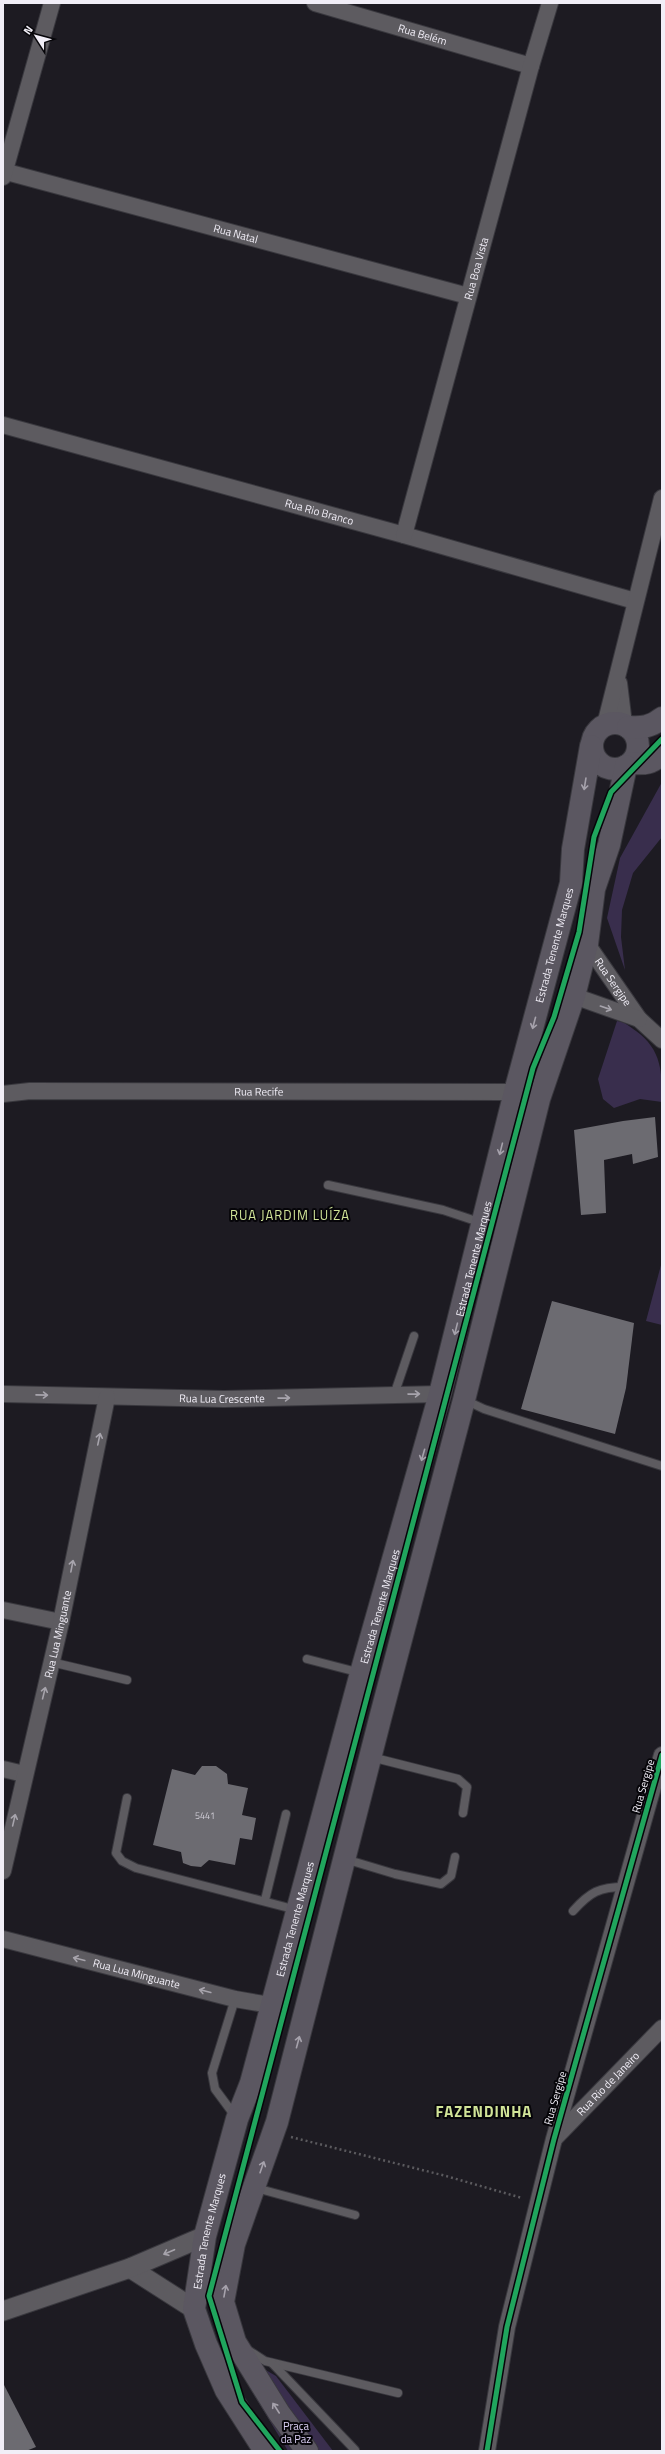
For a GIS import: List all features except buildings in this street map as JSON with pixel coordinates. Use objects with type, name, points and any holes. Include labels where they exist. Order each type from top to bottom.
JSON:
[{"type":"main road","points":[[662,718],[654,725],[640,728],[619,725],[598,730],[591,746],[592,753],[600,764],[613,769],[629,765],[645,765],[654,761],[662,753]]},
{"type":"main road","points":[[307,2451],[275,2407],[235,2342],[223,2302],[234,2244],[255,2188],[273,2133],[345,1859],[370,1757],[464,1400],[539,1099],[574,996],[587,944],[594,889],[609,845],[629,765],[638,747],[637,739],[619,725]]},
{"type":"main road","name":"Estrada Tenente Marques","points":[[265,2451],[226,2390],[206,2344],[194,2309],[205,2236],[237,2119],[251,2083],[270,2005],[346,1734],[361,1673],[440,1394],[515,1092],[571,883],[573,849],[591,746]]},
{"type":"main road","points":[[561,924],[564,940],[553,981],[554,984],[574,996]]},
{"type":"street","points":[[4,173],[52,3]]},
{"type":"street","name":"Rua Belém","points":[[315,3],[531,66]]},
{"type":"street","name":"Rua Boa Vista","points":[[404,535],[531,66],[550,3]]},
{"type":"street","name":"Rua Natal","points":[[4,173],[468,296]]},
{"type":"street","name":"Rua Rio Branco","points":[[3,425],[404,535],[635,601]]},
{"type":"street","points":[[619,725],[618,670],[662,498]]},
{"type":"street","name":"Rua Sergipe","points":[[587,944],[639,1019],[662,1040]]},
{"type":"street","name":"Rua Sergipe","points":[[574,996],[639,1019]]},
{"type":"street","name":"Rua Recife","points":[[3,1094],[30,1091],[515,1092]]},
{"type":"street","name":"Rua Lua Crescente","points":[[3,1394],[224,1399],[440,1394]]},
{"type":"street","name":"Rua Lua Minguante","points":[[3,1872],[24,1774],[61,1622],[107,1397]]},
{"type":"street","points":[[3,1610],[61,1622]]},
{"type":"street","name":"Rua Sergipe","points":[[487,2451],[507,2327],[554,2139],[662,1755]]},
{"type":"street","points":[[3,1769],[24,1774]]},
{"type":"street","name":"Rua Lua Minguante","points":[[3,1939],[235,1999],[270,2005]]},
{"type":"street","name":"Rua Rio de Janeiro","points":[[554,2139],[662,2028]]},
{"type":"street","points":[[3,2311],[130,2268],[205,2236]]},
{"type":"street","points":[[130,2268],[194,2309]]},
{"type":"lane","points":[[328,1185],[443,1210],[482,1224]]},
{"type":"lane","points":[[394,1395],[414,1336]]},
{"type":"lane","points":[[464,1400],[484,1409],[662,1466]]},
{"type":"lane","points":[[307,1659],[361,1673]]},
{"type":"lane","points":[[51,1662],[127,1680]]},
{"type":"lane","points":[[370,1757],[458,1780],[467,1787],[463,1813]]},
{"type":"lane","points":[[127,1798],[116,1853],[122,1860],[136,1868],[265,1900],[297,1910]]},
{"type":"lane","points":[[265,1900],[286,1814]]},
{"type":"lane","points":[[345,1859],[395,1874],[441,1884],[451,1876],[455,1857]]},
{"type":"lane","points":[[573,1911],[586,1896],[604,1887],[625,1887]]},
{"type":"lane","points":[[235,1999],[212,2073],[215,2089],[237,2119]]},
{"type":"lane","points":[[255,2188],[355,2215]]},
{"type":"lane","points":[[235,2342],[266,2361],[272,2363],[398,2393]]},
{"type":"lane","points":[[272,2363],[355,2450]]},
{"type":"path","points":[[273,2133],[446,2176],[538,2203]]},
{"type":"green space","points":[[662,782],[662,837],[633,873],[622,910],[621,937],[625,970],[607,918],[620,858]]},
{"type":"green space","points":[[617,1021],[627,1024],[645,1038],[656,1054],[661,1071],[662,1102],[640,1099],[614,1108],[603,1099],[598,1079]]},
{"type":"green space","points":[[662,1265],[662,1325],[646,1321]]},
{"type":"green space","name":"Praça da Paz","points":[[257,2365],[276,2376],[333,2451],[288,2451],[250,2388]]},
{"type":"cycle path","points":[[280,2451],[242,2402],[209,2296],[533,1068],[554,1017],[579,932],[594,837],[611,792],[662,739]]},
{"type":"cycle path","points":[[487,2451],[507,2327],[554,2139],[662,1755]]},
{"type":"district","name":"RUA JARDIM LUÍZA","points":[[290,1215]]},
{"type":"district","name":"FAZENDINHA","points":[[484,2112]]}]
